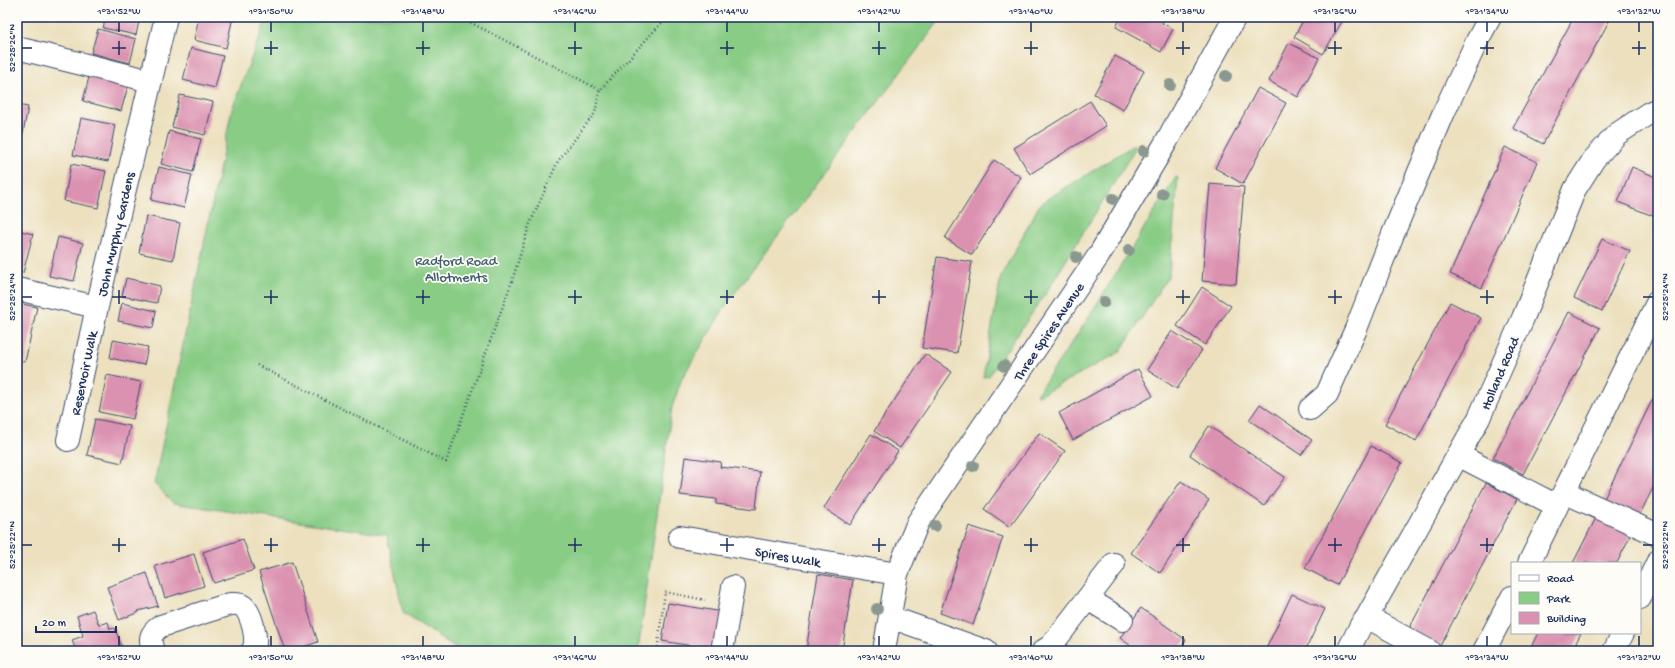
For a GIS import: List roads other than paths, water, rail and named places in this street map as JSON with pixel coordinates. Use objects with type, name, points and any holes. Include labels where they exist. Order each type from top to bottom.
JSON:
[{"type":"street","name":"John Murphy Gardens","points":[[17,289],[97,306],[166,17]]},
{"type":"street","name":"Three Spires Avenue","points":[[884,651],[897,574],[918,522],[1099,255],[1165,144],[1235,17]]},
{"type":"street","points":[[1310,408],[1327,394],[1356,329],[1393,234],[1444,112],[1477,41],[1490,17]]},
{"type":"street","points":[[17,48],[151,81]]},
{"type":"street","name":"Holland Road","points":[[1348,651],[1479,418],[1523,318],[1575,189],[1594,159],[1617,134],[1658,109]]},
{"type":"street","points":[[1530,562],[1658,301]]},
{"type":"street","name":"Reservoir Walk","points":[[68,440],[97,306]]},
{"type":"street","points":[[1458,455],[1561,499],[1658,535]]},
{"type":"street","name":"Spires Walk","points":[[680,537],[897,574]]},
{"type":"street","points":[[1641,596],[1658,561]]},
{"type":"street","points":[[1043,651],[1051,646],[1114,564]]},
{"type":"street","points":[[722,651],[733,586]]},
{"type":"street","points":[[1088,599],[1122,620]]},
{"type":"street","points":[[1484,651],[1511,599]]},
{"type":"street","points":[[153,651],[150,641],[151,635],[154,630],[161,626],[224,604],[237,604],[247,610],[256,636],[256,643],[252,651]]},
{"type":"street","points":[[890,617],[986,651]]},
{"type":"street","points":[[1367,617],[1429,651]]},
{"type":"street","points":[[1614,651],[1622,634]]},
{"type":"park label","name":"Radford Road Allotments","points":[[456,268]]}]
